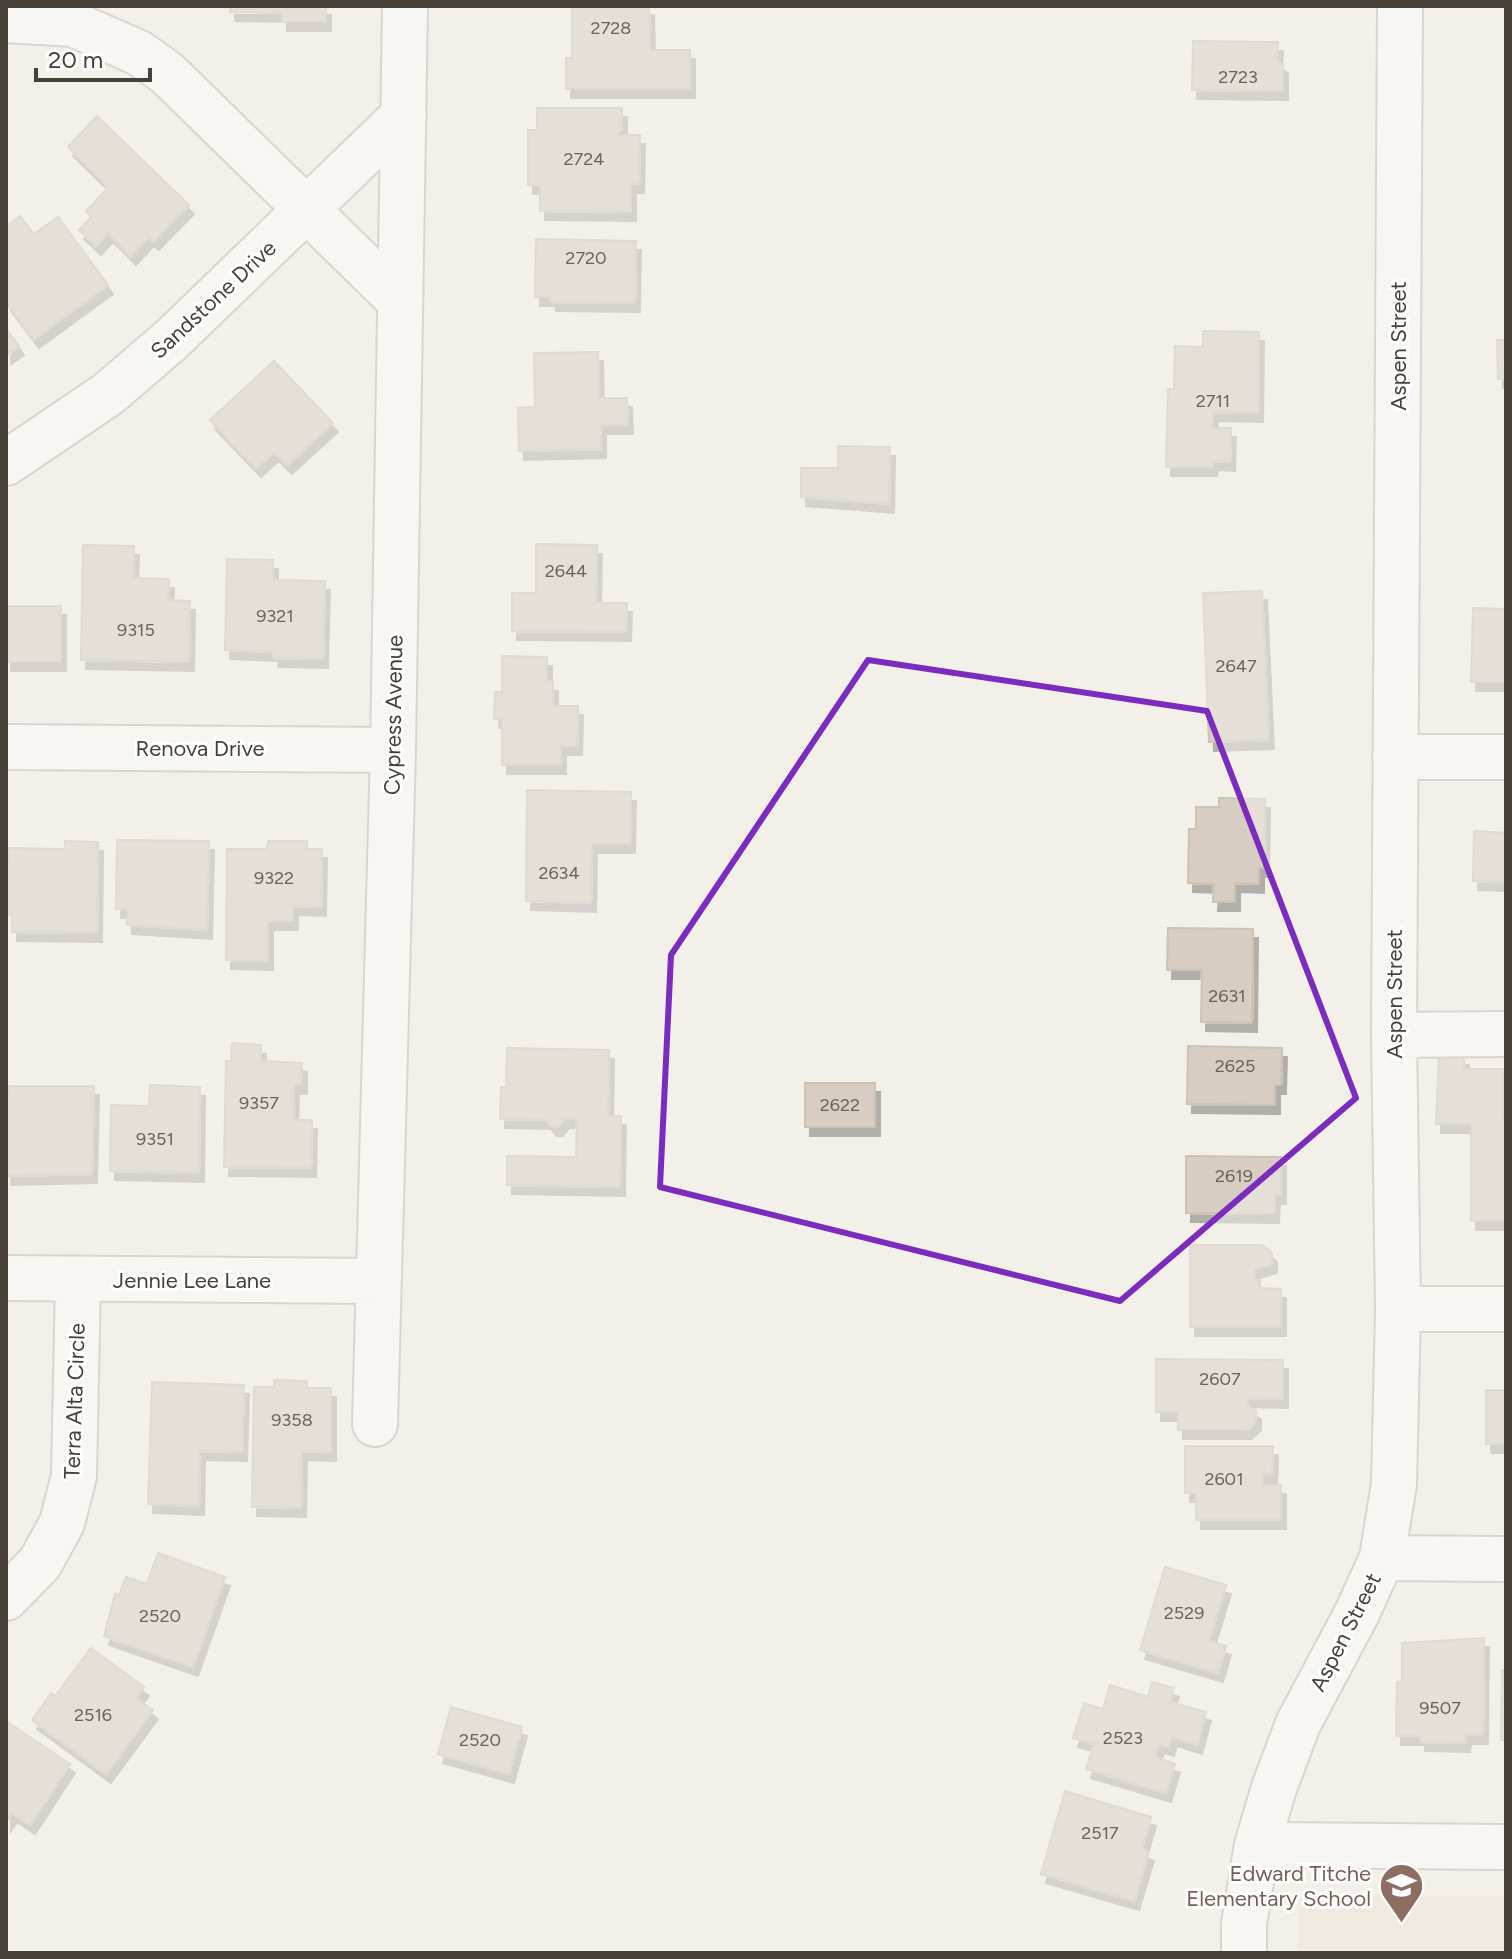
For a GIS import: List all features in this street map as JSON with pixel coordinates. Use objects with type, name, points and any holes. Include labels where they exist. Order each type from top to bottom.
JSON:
[{"type":"street","name":"Cypress Avenue","points":[[375,1424],[393,750],[405,6]]},
{"type":"street","name":"Aspen Street","points":[[1244,1953],[1244,1924],[1257,1845],[1274,1788],[1298,1724],[1357,1613],[1382,1558],[1394,1484],[1398,1309],[1394,1035],[1400,6]]},
{"type":"street","points":[[6,20],[73,24],[139,53],[167,73],[400,301]]},
{"type":"street","name":"Sandstone Drive","points":[[6,463],[108,394],[171,340],[404,115]]},
{"type":"street","name":"Renova Drive","points":[[6,747],[393,750]]},
{"type":"street","points":[[1395,757],[1506,757]]},
{"type":"street","points":[[1394,1035],[1506,1034]]},
{"type":"street","name":"Jennie Lee Lane","points":[[6,1278],[378,1281]]},
{"type":"street","name":"Terra Alta Circle","points":[[6,1598],[40,1563],[62,1523],[74,1476],[78,1279]]},
{"type":"street","points":[[1398,1309],[1506,1309]]},
{"type":"street","points":[[1382,1558],[1506,1559]]},
{"type":"street","points":[[1257,1845],[1506,1847]]},
{"type":"highlighted area","points":[[868,660],[1207,711],[1356,1098],[1120,1301],[660,1187],[671,955]]},
{"type":"shaded area","name":"Edward Titche Elementary School","points":[[1506,1896],[1506,1953],[1298,1953],[1299,1897]]},
{"type":"building","points":[[230,6],[326,6],[326,22],[282,22],[282,13],[230,12]]},
{"type":"building","points":[[572,6],[649,6],[650,50],[690,50],[690,89],[566,89],[566,58],[572,58]]},
{"type":"building","points":[[1193,41],[1278,42],[1277,61],[1283,64],[1283,91],[1192,90]]},
{"type":"building","points":[[537,108],[622,108],[622,131],[619,135],[640,135],[639,184],[631,184],[631,212],[540,211],[540,185],[528,185],[528,130],[537,130]]},
{"type":"building","points":[[97,116],[189,205],[154,241],[149,237],[131,256],[108,233],[96,246],[79,230],[91,217],[86,211],[109,187],[68,147]]},
{"type":"building","points":[[20,216],[34,234],[58,217],[108,285],[34,339],[6,302],[6,227]]},
{"type":"building","points":[[536,239],[636,241],[635,303],[551,302],[551,297],[535,297]]},
{"type":"building","points":[[6,329],[19,346],[6,355]]},
{"type":"building","points":[[1203,331],[1259,332],[1258,413],[1213,412],[1212,428],[1231,428],[1230,462],[1213,461],[1212,467],[1166,467],[1168,389],[1174,389],[1175,346],[1203,347]]},
{"type":"building","points":[[1497,340],[1506,340],[1506,379],[1498,379]]},
{"type":"building","points":[[598,352],[599,398],[627,398],[628,425],[601,425],[601,449],[519,451],[518,408],[535,407],[534,353]]},
{"type":"building","points":[[274,361],[333,423],[287,465],[274,452],[256,468],[210,420]]},
{"type":"building","points":[[838,446],[890,447],[889,504],[801,497],[801,468],[838,468]]},
{"type":"building","points":[[536,544],[597,545],[596,603],[627,603],[626,632],[512,631],[512,593],[536,593]]},
{"type":"building","points":[[83,545],[134,546],[133,578],[169,579],[168,600],[190,601],[189,662],[81,660]]},
{"type":"building","points":[[227,559],[273,560],[273,580],[325,581],[323,659],[273,658],[274,652],[225,650]]},
{"type":"building","points":[[1262,591],[1269,740],[1209,742],[1203,593]]},
{"type":"building","points":[[6,606],[61,606],[61,662],[6,662]]},
{"type":"building","points":[[1473,608],[1506,609],[1506,682],[1471,682]]},
{"type":"building","points":[[502,656],[547,657],[547,681],[553,682],[553,706],[578,706],[577,746],[561,746],[561,765],[502,765],[502,719],[494,719],[495,692],[502,692]]},
{"type":"building","points":[[527,790],[631,792],[630,844],[592,844],[591,903],[526,901]]},
{"type":"building","points":[[1219,798],[1265,799],[1264,868],[1259,868],[1259,884],[1235,883],[1235,902],[1213,902],[1214,884],[1188,883],[1189,829],[1196,829],[1196,807],[1219,807]]},
{"type":"building","points":[[1474,831],[1506,833],[1506,882],[1473,881]]},
{"type":"building","points":[[117,840],[209,841],[207,930],[127,925],[127,909],[116,909]]},
{"type":"building","points":[[65,841],[98,842],[97,933],[12,932],[12,915],[7,915],[8,848],[65,849]]},
{"type":"building","points":[[268,841],[307,841],[307,849],[322,849],[321,907],[293,906],[293,921],[268,921],[268,961],[226,960],[227,849],[267,849]]},
{"type":"building","points":[[1168,928],[1253,929],[1252,1023],[1201,1022],[1202,970],[1167,970]]},
{"type":"building","points":[[232,1043],[261,1045],[261,1061],[302,1063],[302,1085],[294,1085],[293,1120],[312,1120],[311,1168],[224,1167],[226,1061],[231,1061]]},
{"type":"building","points":[[1188,1046],[1282,1048],[1281,1085],[1275,1085],[1275,1105],[1187,1104]]},
{"type":"building","points":[[507,1048],[609,1050],[608,1116],[621,1116],[620,1187],[507,1185],[507,1156],[576,1157],[577,1119],[564,1119],[558,1127],[552,1127],[546,1120],[500,1119],[501,1087],[506,1087]]},
{"type":"building","points":[[1439,1056],[1464,1056],[1464,1069],[1503,1069],[1506,1221],[1471,1221],[1471,1124],[1436,1124]]},
{"type":"building","points":[[805,1083],[875,1083],[875,1127],[805,1127]]},
{"type":"building","points":[[150,1085],[200,1087],[199,1173],[110,1171],[111,1105],[149,1106]]},
{"type":"building","points":[[8,1086],[94,1086],[92,1174],[6,1176]]},
{"type":"building","points":[[1186,1156],[1281,1157],[1281,1195],[1275,1195],[1274,1214],[1186,1213]]},
{"type":"building","points":[[1190,1245],[1262,1245],[1272,1253],[1272,1264],[1255,1269],[1255,1280],[1259,1280],[1259,1288],[1281,1289],[1281,1327],[1190,1327]]},
{"type":"building","points":[[1156,1359],[1283,1360],[1283,1399],[1248,1398],[1248,1406],[1256,1410],[1256,1421],[1247,1430],[1178,1430],[1178,1412],[1156,1412]]},
{"type":"building","points":[[274,1380],[307,1381],[307,1388],[331,1388],[331,1452],[302,1451],[301,1508],[252,1507],[254,1387],[274,1387]]},
{"type":"building","points":[[152,1382],[244,1385],[242,1452],[200,1451],[199,1506],[148,1504]]},
{"type":"building","points":[[1486,1390],[1506,1390],[1506,1444],[1486,1444]]},
{"type":"building","points":[[1185,1446],[1273,1446],[1272,1474],[1263,1474],[1263,1485],[1281,1485],[1281,1520],[1196,1520],[1196,1493],[1185,1493]]},
{"type":"building","points":[[158,1553],[225,1577],[193,1667],[104,1636],[115,1594],[119,1595],[126,1577],[147,1584]]},
{"type":"building","points":[[1165,1567],[1226,1585],[1209,1641],[1226,1646],[1218,1673],[1140,1650]]},
{"type":"building","points":[[1484,1638],[1483,1735],[1466,1735],[1465,1743],[1420,1742],[1420,1736],[1396,1736],[1397,1682],[1402,1681],[1402,1643]]},
{"type":"building","points":[[91,1648],[144,1687],[136,1698],[153,1710],[106,1774],[32,1720],[51,1693],[55,1696]]},
{"type":"building","points":[[1502,1670],[1506,1670],[1506,1740],[1501,1740]]},
{"type":"building","points":[[1152,1682],[1174,1688],[1170,1702],[1206,1712],[1197,1745],[1172,1737],[1169,1747],[1159,1744],[1155,1757],[1175,1764],[1166,1793],[1086,1769],[1094,1744],[1073,1738],[1084,1703],[1103,1709],[1110,1685],[1148,1697]]},
{"type":"building","points":[[451,1707],[522,1727],[509,1774],[438,1754]]},
{"type":"building","points":[[6,1721],[70,1764],[30,1825],[12,1813],[6,1822]]},
{"type":"building","points":[[1065,1791],[1151,1817],[1142,1849],[1149,1852],[1134,1901],[1041,1874]]},
{"type":"place","name":"Edward Titche Elementary School","points":[[1402,1925]]}]
